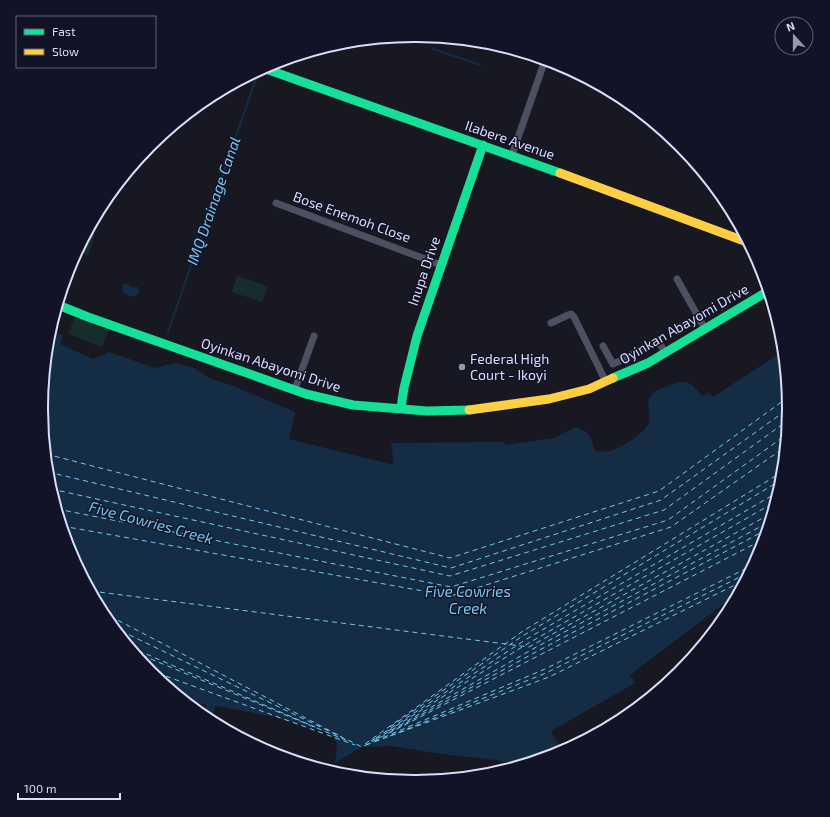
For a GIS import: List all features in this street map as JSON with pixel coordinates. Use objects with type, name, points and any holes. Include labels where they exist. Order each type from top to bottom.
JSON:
[{"type":"street","points":[[512,155],[543,65]]},
{"type":"street","name":"Ilabere Avenue","points":[[272,71],[512,155],[740,239]]},
{"type":"street","name":"Inupa Drive","points":[[401,408],[404,388],[417,336],[483,146]]},
{"type":"street","name":"Bose Enemoh Close","points":[[276,203],[441,265]]},
{"type":"street","points":[[677,279],[704,329]]},
{"type":"street","name":"Oyinkan Abayomi Drive","points":[[63,307],[328,400],[353,405],[427,411],[455,411],[524,403],[589,389],[665,353],[763,294]]},
{"type":"street","points":[[551,323],[571,314],[574,317],[606,382]]},
{"type":"street","points":[[295,389],[314,336]]},
{"type":"street","points":[[603,346],[613,364],[658,340],[665,353]]},
{"type":"green space","points":[[93,233],[95,234],[88,255],[83,253]]},
{"type":"green space","points":[[237,276],[268,286],[262,302],[232,292]]},
{"type":"green space","points":[[75,317],[109,330],[102,347],[68,334]]},
{"type":"water","points":[[126,283],[131,287],[138,287],[138,294],[132,297],[124,293],[122,289],[123,285]]},
{"type":"water","name":"Five Cowries Creek","points":[[57,333],[63,335],[60,344],[93,359],[109,352],[155,368],[175,363],[194,368],[211,379],[231,385],[295,412],[289,439],[394,465],[391,443],[502,442],[507,445],[554,438],[576,427],[589,434],[595,451],[614,450],[632,440],[647,427],[649,423],[648,402],[656,391],[675,383],[685,382],[694,386],[702,396],[708,393],[713,397],[777,355],[782,408],[778,456],[769,503],[754,549],[744,571],[726,602],[630,675],[635,683],[551,731],[559,745],[533,756],[508,763],[497,760],[442,754],[391,746],[362,747],[335,763],[337,744],[333,737],[326,732],[274,717],[217,706],[215,707],[214,715],[206,709],[205,704],[197,703],[173,684],[139,650],[124,632],[98,592],[76,549],[61,503],[49,432],[49,385]]},
{"type":"waterway","points":[[433,49],[480,65]]},
{"type":"waterway","name":"IMQ Drainage Canal","points":[[168,332],[256,79]]},
{"type":"ferry route","points":[[52,456],[450,558],[659,491],[782,402]]},
{"type":"ferry route","points":[[55,474],[451,568],[661,500],[782,413]]},
{"type":"ferry route","points":[[58,491],[450,576],[664,510],[781,425]]},
{"type":"ferry route","points":[[63,510],[451,587],[668,520],[780,439]]},
{"type":"ferry route","points":[[68,527],[451,596],[671,527],[779,452]]},
{"type":"ferry route","points":[[365,744],[523,631],[775,477]]},
{"type":"ferry route","points":[[390,727],[521,637],[773,485]]},
{"type":"ferry route","points":[[376,738],[525,640],[770,496]]},
{"type":"ferry route","points":[[388,731],[527,644],[768,506]]},
{"type":"ferry route","points":[[98,592],[529,647],[765,517]]},
{"type":"ferry route","points":[[376,739],[531,650],[762,526]]},
{"type":"ferry route","points":[[390,732],[534,653],[759,534]]},
{"type":"ferry route","points":[[124,633],[362,747],[756,543]]},
{"type":"ferry route","points":[[375,741],[545,669],[745,569]]},
{"type":"ferry route","points":[[390,736],[546,673],[741,577]]},
{"type":"ferry route","points":[[366,745],[549,677],[736,584]]},
{"type":"ferry route","points":[[115,619],[342,737]]},
{"type":"ferry route","points":[[140,652],[315,727]]},
{"type":"ferry route","points":[[145,657],[348,741]]},
{"type":"ferry route","points":[[164,675],[355,745]]},
{"type":"ferry route","points":[[371,741],[376,738]]},
{"type":"traffic: fast","points":[[272,71],[560,173]]},
{"type":"traffic: fast","points":[[401,408],[404,388],[417,336],[483,145]]},
{"type":"traffic: fast","points":[[613,378],[648,363],[763,294]]},
{"type":"traffic: fast","points":[[63,307],[306,394],[353,405],[427,411],[469,410]]},
{"type":"traffic: slow","points":[[560,173],[740,240]]},
{"type":"traffic: slow","points":[[469,410],[549,399],[589,389],[613,378]]},
{"type":"place","name":"Federal High Court - Ikoyi","points":[[462,367]]}]
